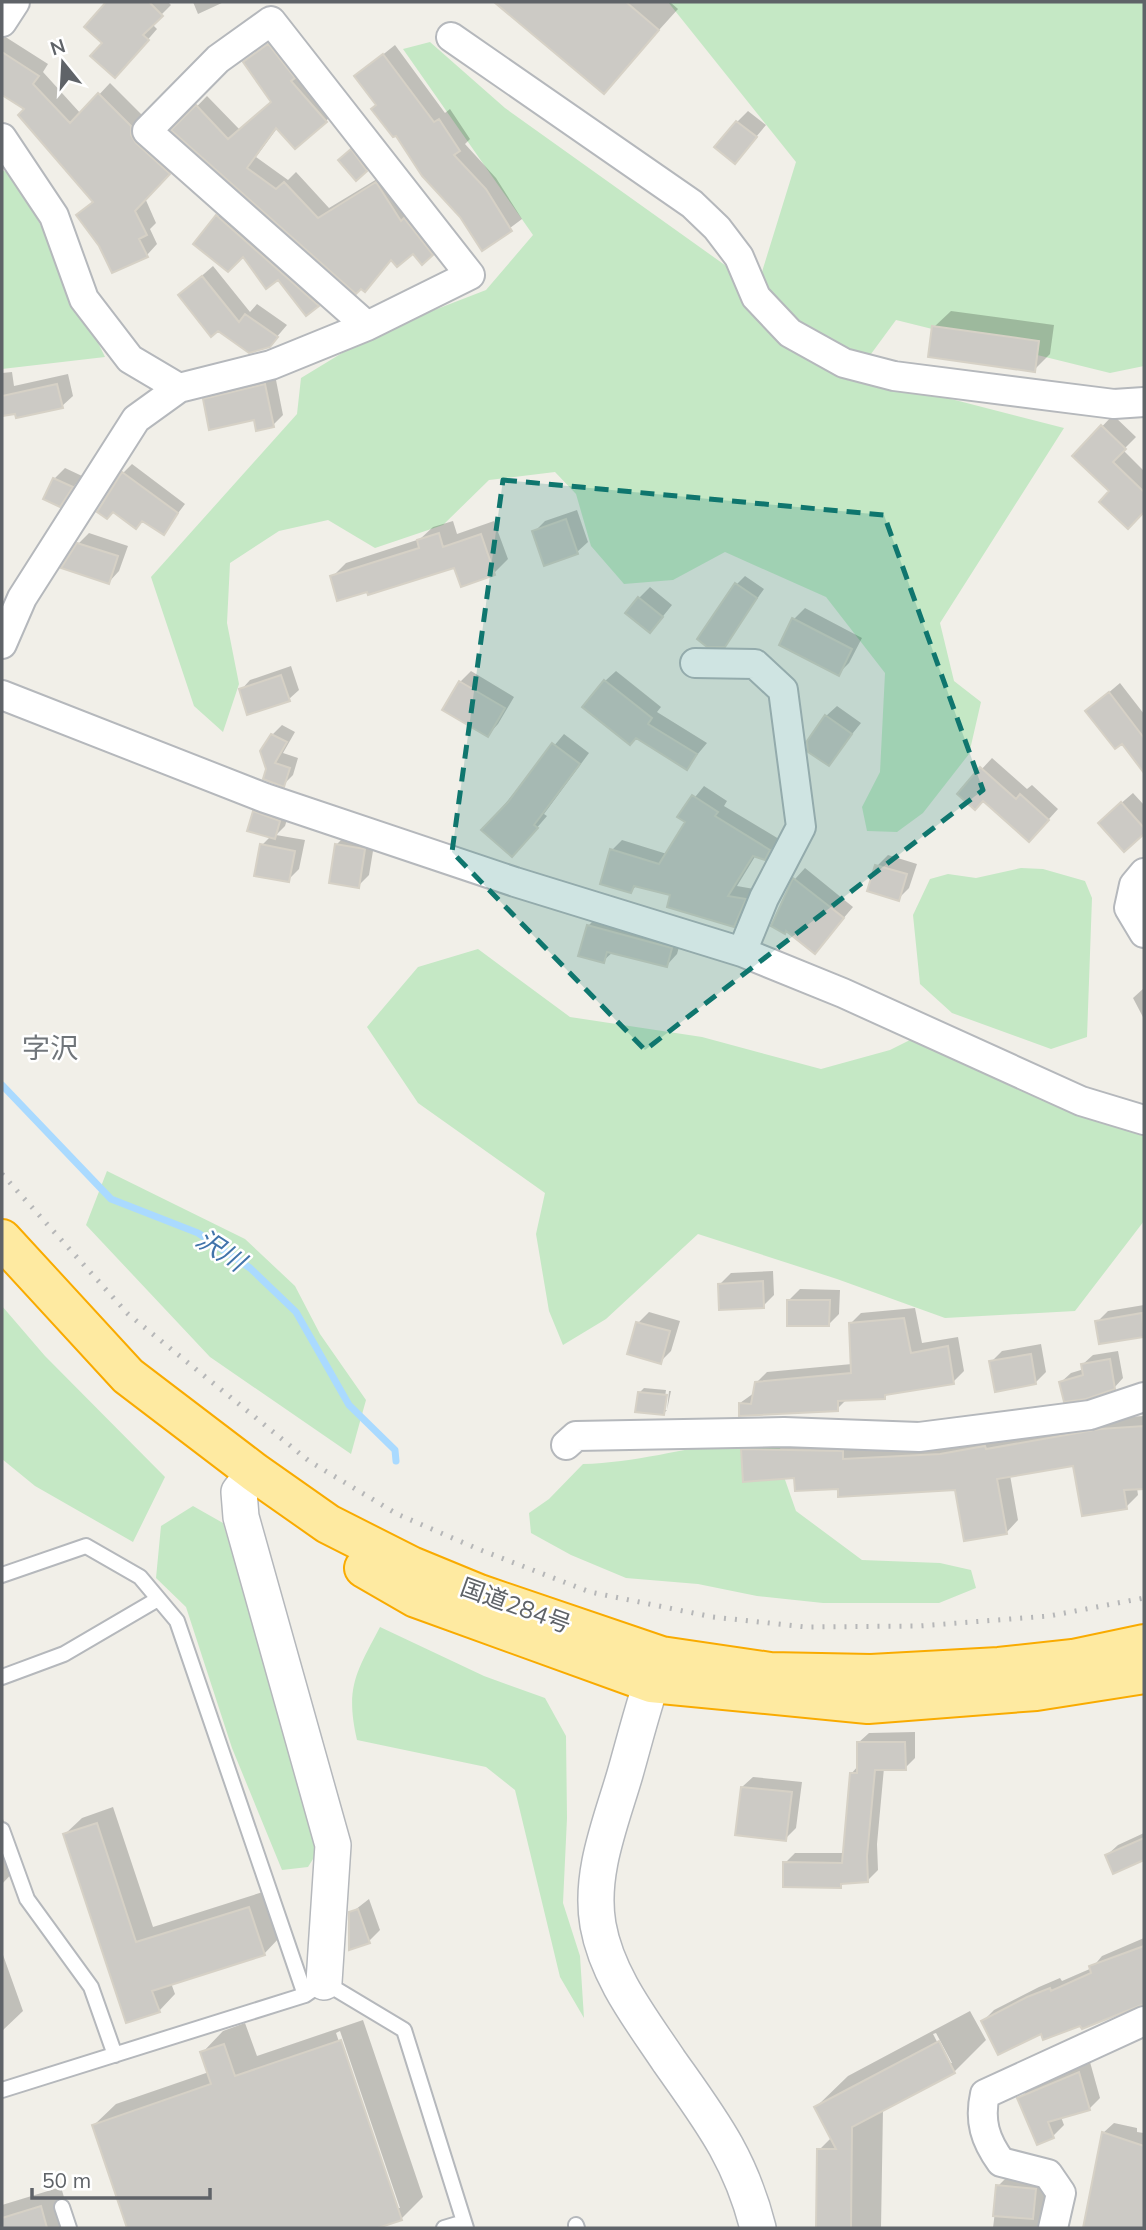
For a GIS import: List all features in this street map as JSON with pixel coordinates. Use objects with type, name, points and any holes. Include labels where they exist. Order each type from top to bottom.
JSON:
[{"type":"highway","name":"国道284号","points":[[2,1239],[128,1376],[246,1482],[292,1530],[416,1598],[656,1669],[868,1704],[1036,1691],[1144,1674]]},
{"type":"highway","name":"国道284号","points":[[2,1275],[107,1385],[246,1482]]},
{"type":"highway","name":"国道284号","points":[[656,1669],[872,1674],[999,1667],[1073,1659],[1144,1644]]},
{"type":"street","points":[[2,22],[15,2]]},
{"type":"street","points":[[2,643],[22,598],[136,419],[179,388],[271,365],[367,326],[470,275],[271,21],[218,59],[147,131],[367,326]]},
{"type":"street","points":[[451,37],[692,204],[717,228],[739,257],[757,297],[790,333],[844,363],[894,376],[1073,399],[1114,404],[1144,401]]},
{"type":"street","points":[[2,138],[54,216],[85,299],[130,359],[179,388]]},
{"type":"street","points":[[695,663],[755,664],[783,690],[801,827],[764,898],[741,953]]},
{"type":"street","points":[[2,695],[265,798],[515,882],[741,953],[843,993],[1081,1101],[1144,1120]]},
{"type":"street","points":[[1144,873],[1134,885],[1129,908],[1144,933]]},
{"type":"street","points":[[566,1445],[576,1436],[784,1432],[919,1437],[1090,1415],[1144,1397]]},
{"type":"street","points":[[246,1482],[241,1517],[333,1845],[315,1988]]},
{"type":"street","points":[[656,1669],[603,1852],[595,1892],[598,1926],[612,1969],[632,2006],[732,2153],[749,2191],[758,2228]]},
{"type":"street","points":[[1053,2228],[1061,2193],[1048,2174],[1001,2162],[989,2146],[981,2116],[985,2094],[1144,2021]]},
{"type":"lane","points":[[2,1575],[86,1546],[140,1577],[177,1621],[315,1988]]},
{"type":"lane","points":[[2,1677],[64,1654],[158,1599]]},
{"type":"lane","points":[[2,1830],[27,1899],[91,1987],[115,2055]]},
{"type":"lane","points":[[2,2090],[315,1988],[404,2030],[465,2225],[444,2228]]},
{"type":"lane","points":[[62,2207],[69,2228]]},
{"type":"highlighted area","points":[[503,480],[884,515],[983,790],[645,1050],[452,852]]},
{"type":"green space","points":[[668,2],[1144,2],[1144,366],[1110,373],[896,320],[871,354],[893,384],[1064,428],[940,623],[954,681],[981,702],[969,754],[923,813],[897,832],[867,831],[862,807],[880,772],[885,673],[826,597],[725,552],[673,580],[624,584],[591,546],[576,494],[555,472],[489,480],[443,525],[375,548],[328,520],[279,531],[230,563],[227,623],[239,684],[223,732],[194,706],[151,577],[297,414],[301,378],[375,333],[486,290],[533,235],[403,49],[430,42],[505,108],[757,288],[796,162]]},
{"type":"green space","points":[[2,170],[17,177],[105,357],[2,369]]},
{"type":"green space","points":[[1021,868],[1043,869],[1085,881],[1092,898],[1087,1037],[1051,1049],[952,1013],[920,984],[913,915],[930,879],[948,874],[976,878]]},
{"type":"green space","points":[[478,949],[570,1017],[702,1037],[821,1069],[890,1050],[910,1040],[1007,1083],[1144,1135],[1144,1221],[1075,1311],[945,1318],[837,1279],[698,1234],[606,1319],[563,1345],[549,1311],[536,1234],[545,1193],[418,1103],[367,1027],[418,967]]},
{"type":"green space","points":[[107,1171],[245,1239],[295,1286],[320,1334],[366,1400],[351,1454],[210,1357],[86,1225]]},
{"type":"green space","points":[[2,1306],[45,1356],[165,1477],[133,1542],[35,1486],[2,1459]]},
{"type":"green space","points":[[735,1442],[780,1447],[783,1474],[796,1511],[862,1560],[940,1563],[971,1570],[976,1588],[939,1603],[823,1603],[757,1596],[698,1584],[626,1578],[571,1555],[531,1533],[529,1513],[549,1499],[583,1464],[621,1461]]},
{"type":"green space","points":[[193,1506],[223,1523],[320,1848],[308,1867],[282,1870],[232,1748],[186,1607],[156,1578],[161,1526]]},
{"type":"green space","points":[[380,1627],[484,1676],[545,1698],[566,1736],[567,1818],[563,1903],[580,1956],[584,2018],[560,1977],[515,1790],[486,1767],[357,1740],[352,1706],[355,1681]]},
{"type":"building","points":[[106,2],[149,2],[163,16],[143,35],[149,40],[115,78],[90,56],[102,43],[84,27]]},
{"type":"building","points":[[494,2],[626,2],[659,30],[604,94]]},
{"type":"building","points":[[268,44],[295,78],[291,81],[327,122],[295,149],[276,128],[247,168],[276,189],[284,182],[318,218],[376,182],[401,221],[404,218],[433,255],[422,265],[413,254],[397,267],[391,260],[365,292],[361,289],[356,294],[171,130],[196,105],[228,139],[271,102],[243,62]]},
{"type":"building","points":[[2,52],[39,76],[33,84],[70,123],[98,93],[131,126],[131,135],[136,143],[170,174],[135,211],[147,235],[139,239],[148,257],[112,273],[99,246],[76,215],[93,202],[18,115],[24,109],[2,95]]},
{"type":"building","points":[[383,54],[434,122],[439,119],[460,151],[454,155],[486,189],[512,231],[482,251],[460,217],[422,176],[396,136],[393,137],[371,109],[376,105],[354,76]]},
{"type":"building","points":[[736,121],[757,137],[735,164],[714,147]]},
{"type":"building","points":[[351,149],[367,171],[356,181],[338,160]]},
{"type":"building","points":[[216,215],[319,306],[306,316],[278,280],[266,289],[243,257],[228,272],[193,244]]},
{"type":"building","points":[[202,276],[239,322],[245,314],[278,337],[270,347],[249,353],[218,331],[211,337],[178,295]]},
{"type":"building","points":[[932,326],[1039,341],[1035,372],[928,357]]},
{"type":"building","points":[[57,384],[63,408],[16,418],[15,414],[2,416],[2,396]]},
{"type":"building","points":[[265,384],[274,427],[256,431],[254,420],[209,430],[203,399]]},
{"type":"building","points":[[1101,425],[1126,449],[1113,462],[1144,492],[1144,512],[1128,529],[1099,502],[1109,491],[1072,456]]},
{"type":"building","points":[[122,472],[178,513],[164,535],[142,521],[136,529],[113,512],[107,519],[97,512]]},
{"type":"building","points":[[53,478],[73,487],[60,507],[43,499]]},
{"type":"building","points":[[566,519],[578,554],[544,566],[532,531]]},
{"type":"building","points":[[439,533],[443,547],[481,534],[495,575],[461,587],[454,568],[368,595],[367,592],[337,601],[330,576],[419,548],[417,540]]},
{"type":"building","points":[[77,543],[118,556],[109,584],[61,568]]},
{"type":"building","points":[[735,583],[757,598],[725,647],[707,647],[697,639]]},
{"type":"building","points":[[638,597],[663,617],[650,633],[625,613]]},
{"type":"building","points":[[792,618],[852,649],[839,676],[779,645]]},
{"type":"building","points":[[281,675],[290,701],[247,715],[239,689]]},
{"type":"building","points":[[604,680],[652,718],[648,724],[697,754],[687,770],[636,738],[630,745],[582,707]]},
{"type":"building","points":[[459,681],[505,708],[488,737],[442,710]]},
{"type":"building","points":[[1109,692],[1144,738],[1144,773],[1122,744],[1115,749],[1085,711]]},
{"type":"building","points":[[825,715],[852,734],[829,766],[808,752],[807,741]]},
{"type":"building","points":[[271,734],[287,742],[275,763],[290,768],[284,787],[263,779],[266,769],[260,751]]},
{"type":"building","points":[[552,743],[580,764],[534,825],[538,828],[512,857],[481,830],[508,802]]},
{"type":"building","points":[[980,767],[1016,799],[1020,794],[1049,820],[1029,842],[983,801],[975,810],[957,794]]},
{"type":"building","points":[[692,795],[718,812],[715,816],[770,850],[765,860],[753,856],[728,896],[746,899],[734,927],[667,907],[670,895],[634,886],[631,893],[600,884],[610,849],[659,864],[685,822],[677,817]]},
{"type":"building","points":[[1121,802],[1144,828],[1144,834],[1124,852],[1098,823]]},
{"type":"building","points":[[253,811],[280,821],[275,839],[247,831]]},
{"type":"building","points":[[260,844],[295,851],[289,882],[254,876]]},
{"type":"building","points":[[335,844],[365,849],[359,888],[329,883]]},
{"type":"building","points":[[875,865],[907,874],[899,901],[867,891]]},
{"type":"building","points":[[793,878],[844,918],[815,954],[786,931],[785,934],[771,926]]},
{"type":"building","points":[[587,925],[672,948],[667,967],[607,952],[604,963],[578,956]]},
{"type":"building","points":[[763,1281],[764,1308],[719,1310],[718,1284]]},
{"type":"building","points":[[787,1300],[830,1300],[829,1326],[787,1326]]},
{"type":"building","points":[[1142,1313],[1144,1337],[1099,1344],[1095,1321]]},
{"type":"building","points":[[904,1318],[911,1353],[948,1346],[954,1384],[885,1395],[885,1399],[838,1401],[838,1411],[739,1416],[739,1403],[751,1404],[755,1382],[851,1373],[849,1323]]},
{"type":"building","points":[[636,1322],[670,1331],[661,1364],[627,1354]]},
{"type":"building","points":[[1031,1354],[1036,1384],[995,1392],[989,1361]]},
{"type":"building","points":[[1110,1359],[1115,1389],[1086,1399],[1064,1402],[1059,1382],[1083,1375],[1081,1364]]},
{"type":"building","points":[[638,1392],[667,1395],[664,1415],[635,1412]]},
{"type":"building","points":[[1144,1426],[1144,1489],[1124,1490],[1127,1509],[1082,1516],[1073,1466],[997,1479],[1007,1534],[964,1541],[955,1490],[838,1497],[838,1489],[795,1491],[794,1478],[743,1482],[741,1449],[843,1451],[843,1459],[940,1454],[985,1446],[986,1449],[1100,1429]]},
{"type":"building","points":[[857,1742],[905,1742],[906,1770],[875,1770],[867,1856],[868,1882],[841,1884],[841,1888],[783,1887],[783,1862],[842,1863],[850,1773],[857,1773]]},
{"type":"building","points":[[741,1787],[792,1792],[786,1841],[735,1835]]},
{"type":"building","points":[[97,1823],[136,1942],[249,1907],[265,1955],[152,1991],[160,2012],[126,2023],[63,1834]]},
{"type":"building","points":[[1144,1838],[1144,1860],[1113,1874],[1105,1855]]},
{"type":"building","points":[[358,1909],[370,1943],[349,1950],[349,1912]]},
{"type":"building","points":[[1144,1946],[1144,2004],[1082,2029],[1080,2026],[1043,2040],[1041,2034],[998,2055],[981,2021],[1027,1997],[1050,1988],[1051,1991],[1091,1973],[1089,1966]]},
{"type":"building","points":[[341,2040],[402,2220],[378,2228],[127,2228],[92,2125],[211,2084],[200,2052],[224,2044],[235,2076]]},
{"type":"building","points":[[939,2041],[955,2073],[852,2127],[851,2228],[816,2228],[817,2149],[836,2149],[814,2107]]},
{"type":"building","points":[[1079,2072],[1090,2110],[1048,2122],[1054,2138],[1037,2145],[1017,2098]]},
{"type":"building","points":[[1102,2132],[1144,2146],[1144,2228],[1083,2228]]},
{"type":"building","points":[[996,2185],[1036,2189],[1033,2219],[993,2216]]},
{"type":"building","points":[[41,2206],[47,2228],[2,2228],[2,2218]]},
{"type":"waterway","name":"沢川","points":[[2,1085],[111,1199],[198,1233],[250,1268],[296,1312],[349,1405],[395,1450],[396,1461]]},
{"type":"railway","points":[[2,1174],[128,1314],[309,1461],[397,1514],[590,1592],[713,1617],[806,1627],[919,1626],[1049,1616],[1144,1598]]},
{"type":"district","name":"字沢","points":[[50,1047]]}]
